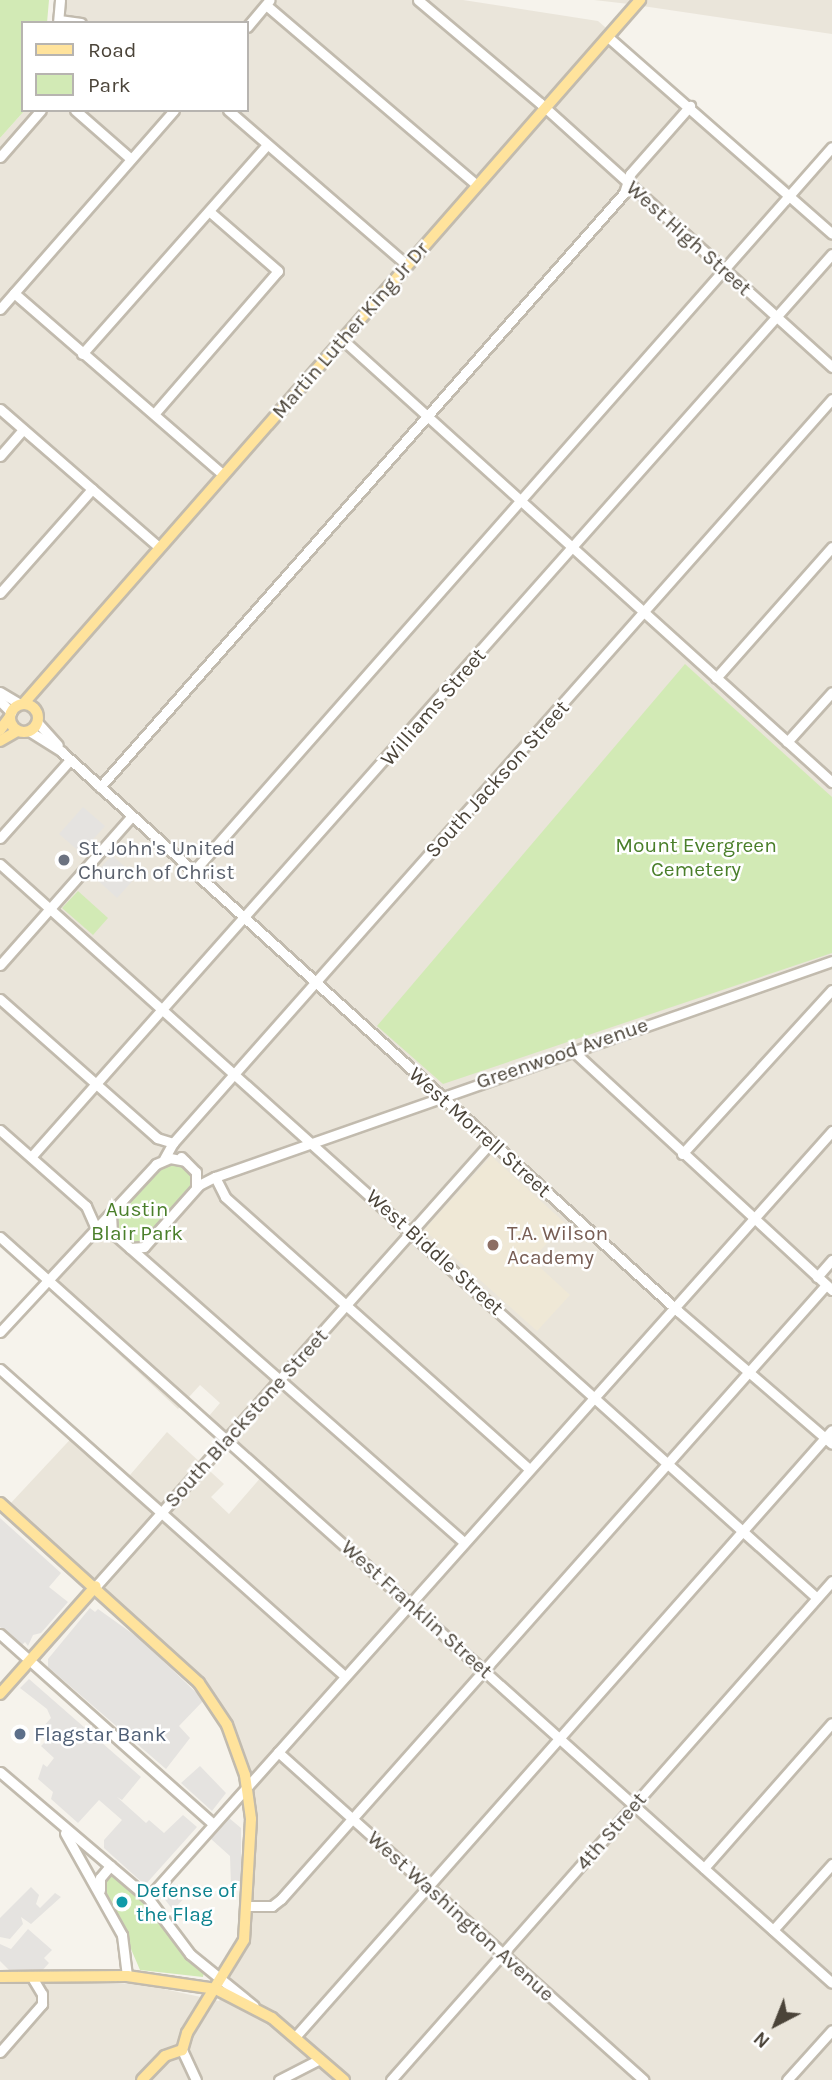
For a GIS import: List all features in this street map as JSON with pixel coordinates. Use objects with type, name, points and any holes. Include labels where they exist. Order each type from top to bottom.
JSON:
[{"type":"main road","name":"Martin Luther King Jr Dr","points":[[0,730],[637,1]]},
{"type":"main road","name":"Martin Luther King Jr Dr","points":[[37,716],[38,696],[61,660]]},
{"type":"main road","points":[[0,741],[23,731],[37,716],[16,709]]},
{"type":"main road","points":[[16,709],[23,731]]},
{"type":"main road","points":[[0,1503],[96,1586],[199,1684],[227,1725],[248,1785],[248,1906],[244,1940],[187,2033],[181,2050],[165,2056],[142,2080]]},
{"type":"main road","name":"South Blackstone Street","points":[[0,1694],[96,1586]]},
{"type":"main road","points":[[0,1977],[33,1979],[127,1976],[216,1989],[254,2006],[291,2033],[344,2080]]},
{"type":"street","points":[[59,21],[60,0]]},
{"type":"street","name":"West High Street","points":[[418,0],[546,108],[832,367]]},
{"type":"street","points":[[248,26],[268,2],[477,186]]},
{"type":"street","points":[[608,37],[690,106],[832,234]]},
{"type":"street","points":[[100,787],[428,415],[628,183],[630,174],[690,106]]},
{"type":"street","points":[[0,157],[39,112]]},
{"type":"street","points":[[77,112],[131,159]]},
{"type":"street","points":[[0,309],[172,112]]},
{"type":"street","points":[[230,112],[407,265]]},
{"type":"street","points":[[82,354],[267,145]]},
{"type":"street","points":[[193,872],[832,147]]},
{"type":"street","points":[[154,414],[278,271],[209,211]]},
{"type":"street","name":"Williams Street","points":[[31,1157],[164,1011],[832,254]]},
{"type":"street","points":[[14,293],[223,475]]},
{"type":"street","points":[[342,339],[832,782]]},
{"type":"street","name":"South Jackson Street","points":[[0,1332],[164,1159],[173,1143],[832,399]]},
{"type":"street","points":[[0,410],[159,547]]},
{"type":"street","points":[[0,456],[23,430]]},
{"type":"street","points":[[0,593],[92,489]]},
{"type":"street","points":[[716,678],[832,547]]},
{"type":"street","points":[[0,692],[16,709]]},
{"type":"street","points":[[788,742],[832,692]]},
{"type":"street","points":[[0,701],[16,709]]},
{"type":"street","points":[[37,716],[62,752]]},
{"type":"street","points":[[23,731],[62,752]]},
{"type":"street","name":"West Morrell Street","points":[[62,752],[672,1306],[828,1441]]},
{"type":"street","points":[[0,838],[70,760]]},
{"type":"street","points":[[0,965],[132,816]]},
{"type":"street","name":"West Biddle Street","points":[[0,864],[312,1141],[817,1598]]},
{"type":"street","name":"Greenwood Avenue","points":[[144,1247],[196,1188],[215,1177],[440,1095],[832,961]]},
{"type":"street","points":[[682,1154],[832,990]]},
{"type":"street","points":[[0,999],[158,1138],[173,1143],[194,1169],[215,1177],[225,1197],[528,1468]]},
{"type":"street","points":[[248,1906],[278,1902],[668,1463],[829,1288],[572,1050]]},
{"type":"street","points":[[0,1130],[86,1206],[96,1228],[112,1232],[145,1260],[464,1542]]},
{"type":"street","points":[[148,1898],[672,1306],[832,1131]]},
{"type":"street","name":"South Blackstone Street","points":[[96,1586],[491,1142]]},
{"type":"street","points":[[164,1159],[185,1161]]},
{"type":"street","points":[[194,1169],[196,1188]]},
{"type":"street","points":[[111,1214],[112,1232]]},
{"type":"street","name":"West Franklin Street","points":[[0,1237],[832,1983]]},
{"type":"street","points":[[130,1248],[144,1247],[145,1260]]},
{"type":"street","points":[[817,1277],[832,1260]]},
{"type":"street","points":[[0,1369],[344,1675]]},
{"type":"street","points":[[291,2033],[428,1886],[743,1530],[828,1441],[832,1430]]},
{"type":"street","name":"4th Street","points":[[391,2080],[832,1581]]},
{"type":"street","points":[[0,1634],[213,1824]]},
{"type":"street","points":[[704,1868],[832,1723]]},
{"type":"street","name":"West Washington Avenue","points":[[278,1752],[644,2080]]},
{"type":"street","points":[[0,1772],[148,1898],[186,1949],[254,2006]]},
{"type":"street","points":[[60,1825],[100,1892],[124,1940],[127,1976]]},
{"type":"street","points":[[86,1871],[88,1860],[99,1857]]},
{"type":"street","points":[[773,1930],[832,1864]]},
{"type":"street","points":[[100,1892],[100,1878],[110,1866]]},
{"type":"street","points":[[0,2052],[42,2004],[42,1993],[33,1979]]},
{"type":"street","points":[[787,2080],[832,2030]]},
{"type":"street","points":[[181,2050],[196,2080]]},
{"type":"street","points":[[279,2080],[320,2059]]},
{"type":"shaded area","points":[[58,0],[463,0],[598,21],[790,186],[832,142],[832,2080],[0,2080],[0,1982],[141,1984],[219,2001],[244,1950],[244,1911],[256,1809],[241,1743],[207,1685],[9,1505],[79,1430],[130,1475],[167,1432],[224,1484],[211,1497],[229,1514],[269,1468],[209,1416],[220,1403],[200,1385],[178,1409],[0,1244],[0,138],[23,112],[248,112],[248,21],[54,21]]},
{"type":"shaded area","points":[[594,0],[832,0],[832,34],[629,4]]},
{"type":"shaded area","points":[[83,807],[105,826],[81,853],[59,834]]},
{"type":"shaded area","points":[[112,855],[136,877],[117,898],[93,876]]},
{"type":"shaded area","name":"T.A. Wilson Academy","points":[[491,1156],[565,1223],[532,1260],[570,1295],[537,1331],[424,1230]]},
{"type":"shaded area","points":[[0,1518],[61,1573],[49,1587],[68,1602],[41,1633],[33,1635],[28,1646],[25,1642],[21,1646],[0,1627]]},
{"type":"shaded area","points":[[90,1608],[95,1612],[98,1609],[140,1639],[204,1700],[179,1726],[190,1738],[166,1769],[48,1667],[48,1659]]},
{"type":"shaded area","points":[[29,1679],[141,1777],[122,1800],[117,1797],[146,1823],[149,1820],[164,1833],[183,1815],[197,1827],[145,1885],[104,1848],[104,1840],[122,1820],[99,1800],[78,1823],[51,1799],[53,1792],[38,1779],[43,1764],[47,1767],[54,1758],[41,1746],[46,1741],[40,1730],[51,1718],[47,1709],[20,1688]]},
{"type":"shaded area","points":[[200,1766],[226,1793],[212,1811],[181,1783]]},
{"type":"shaded area","points":[[229,1818],[241,1828],[241,1884],[231,1885],[230,1856],[211,1839]]},
{"type":"shaded area","points":[[173,1884],[191,1891],[173,1910],[163,1897]]},
{"type":"shaded area","points":[[31,1887],[39,1895],[36,1904],[40,1908],[55,1893],[61,1897],[31,1924],[21,1917],[23,1924],[10,1939],[0,1937],[0,1918]]},
{"type":"shaded area","points":[[28,1929],[52,1950],[44,1958],[49,1963],[40,1973],[11,1972],[0,1961],[0,1944],[11,1949]]},
{"type":"green space","points":[[0,0],[49,0],[47,21],[21,21],[21,112],[23,112],[0,138]]},
{"type":"green space","name":"Mount Evergreen Cemetery","points":[[685,664],[832,797],[832,953],[443,1084],[377,1026]]},
{"type":"green space","points":[[78,891],[108,918],[93,935],[62,908]]},
{"type":"green space","name":"Austin Blair Park","points":[[181,1159],[199,1181],[139,1249],[112,1232],[114,1211],[156,1164]]},
{"type":"green space","points":[[112,1874],[152,1908],[181,1950],[204,1971],[203,1977],[140,1970],[103,1884],[106,1875]]},
{"type":"place","name":"St. John's United Church of Christ","points":[[64,860]]},
{"type":"place","name":"T.A. Wilson Academy","points":[[493,1245]]},
{"type":"place","name":"Flagstar Bank","points":[[20,1734]]},
{"type":"place","name":"Defense of the Flag","points":[[122,1902]]}]
